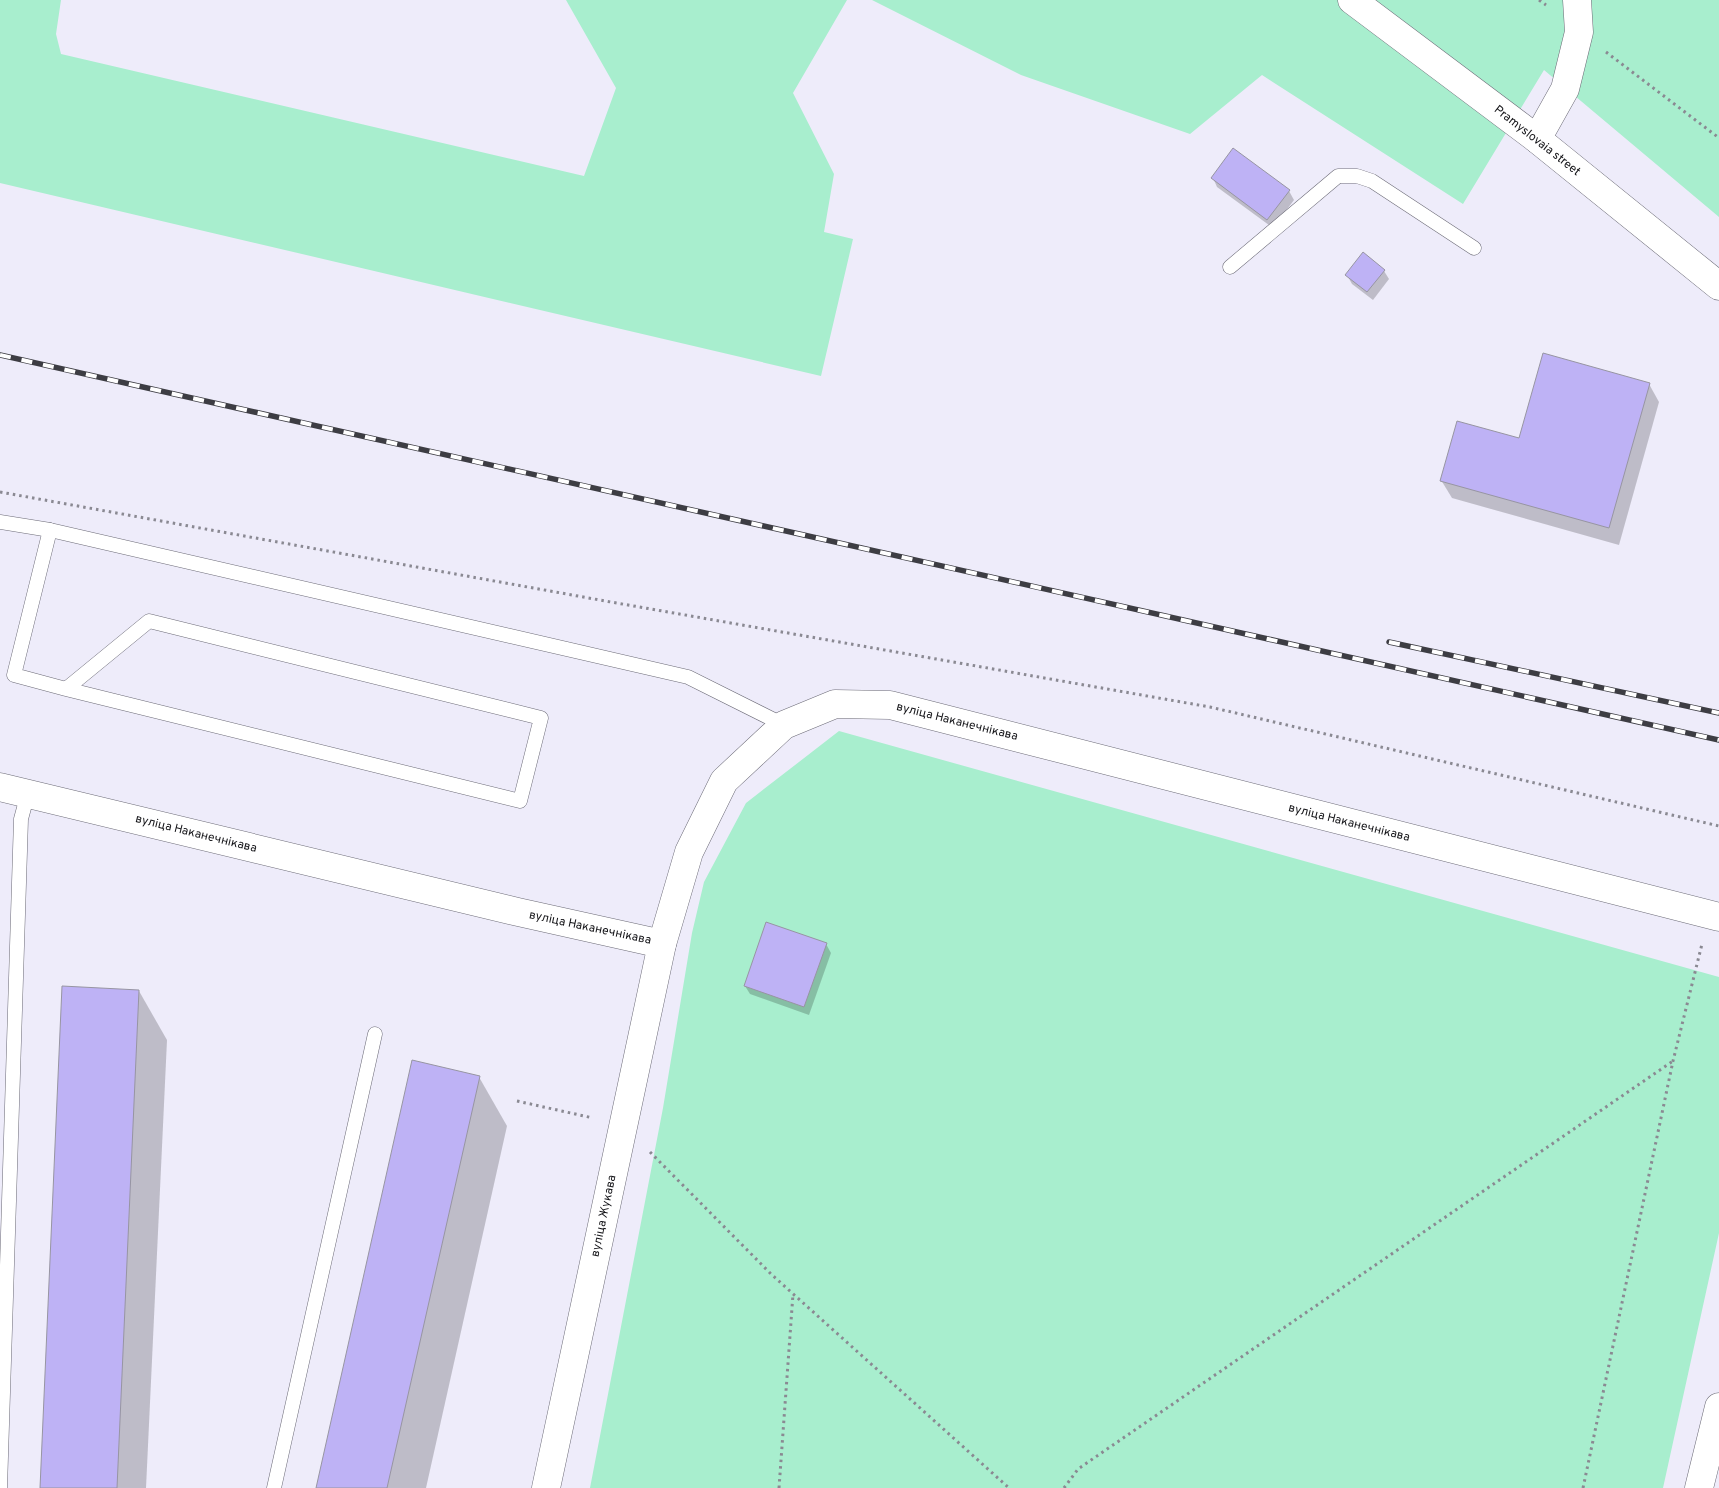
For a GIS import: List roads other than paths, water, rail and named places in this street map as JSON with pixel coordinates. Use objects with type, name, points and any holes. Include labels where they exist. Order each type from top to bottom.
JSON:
[{"type":"main road","name":"Pramyslovaia street","points":[[1352,0],[1537,140],[1719,286]]},
{"type":"main road","points":[[1537,140],[1565,89],[1580,32],[1578,0]]},
{"type":"main road","name":"вуліца Наканечнікава","points":[[0,787],[518,912],[662,944],[689,852],[724,781],[784,725],[834,704],[890,705],[1714,916]]},
{"type":"main road","name":"вуліца Жукава","points":[[546,1488],[662,944]]},
{"type":"main road","points":[[1700,1488],[1719,1407]]},
{"type":"lane","points":[[1230,267],[1338,176],[1357,176],[1372,181],[1474,248]]},
{"type":"lane","points":[[0,522],[50,530],[688,677],[784,725]]},
{"type":"lane","points":[[50,530],[14,676],[66,689],[520,802],[541,718],[149,621],[66,689]]},
{"type":"lane","points":[[0,1488],[21,819],[28,793]]},
{"type":"lane","points":[[274,1488],[375,1034]]},
{"type":"railway","points":[[0,355],[1719,740]]},
{"type":"railway","points":[[1389,642],[1719,713]]}]
